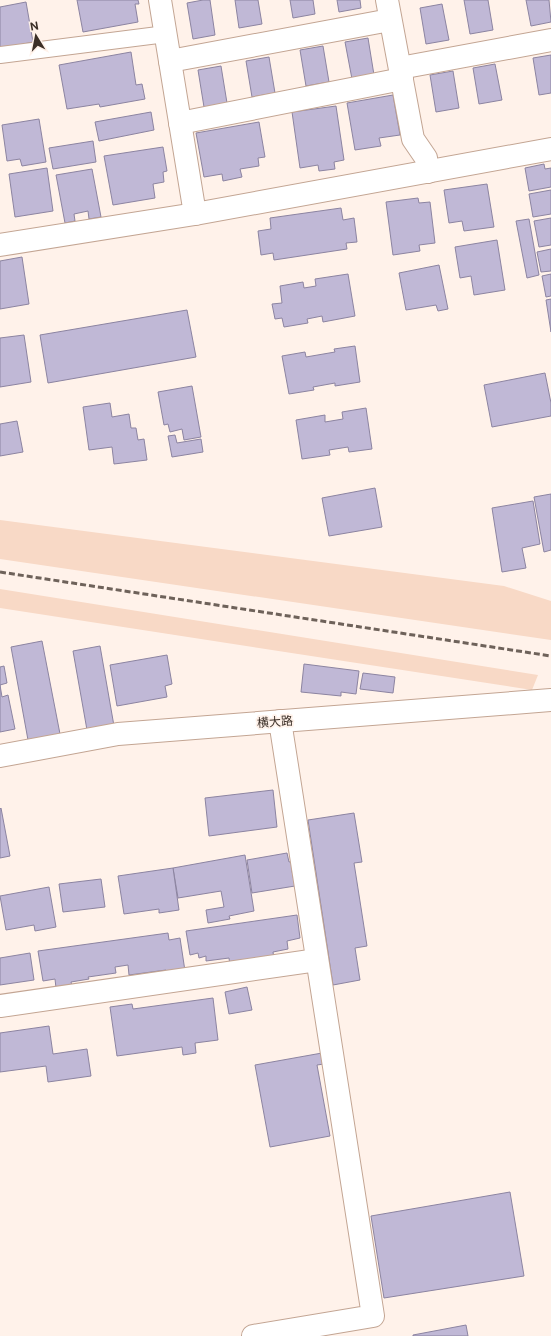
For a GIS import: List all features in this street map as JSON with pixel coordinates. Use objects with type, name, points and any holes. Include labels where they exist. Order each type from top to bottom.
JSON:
[{"type":"street","points":[[160,0],[195,214]]},
{"type":"street","points":[[170,61],[388,10],[413,140],[426,158],[428,172]]},
{"type":"street","points":[[180,123],[551,40]]},
{"type":"street","points":[[0,245],[195,214],[551,149]]},
{"type":"street","name":"横大路","points":[[0,756],[118,734],[551,700]]},
{"type":"street","points":[[253,1336],[373,1316],[280,721]]},
{"type":"street","points":[[0,1006],[317,960]]},
{"type":"lane","points":[[0,55],[166,34]]},
{"type":"shaded area","points":[[0,520],[504,586],[551,601],[551,640],[0,559]]},
{"type":"shaded area","points":[[0,589],[538,675],[532,690],[0,608]]},
{"type":"building","points":[[77,0],[138,0],[139,4],[135,4],[138,22],[83,32]]},
{"type":"building","points":[[210,0],[215,35],[193,39],[187,3]]},
{"type":"building","points":[[235,0],[258,0],[262,24],[239,28]]},
{"type":"building","points":[[290,0],[313,0],[315,14],[293,18]]},
{"type":"building","points":[[337,0],[360,0],[361,8],[339,12]]},
{"type":"building","points":[[464,0],[488,0],[493,30],[470,34]]},
{"type":"building","points":[[526,0],[549,0],[551,22],[531,26]]},
{"type":"building","points":[[26,2],[33,42],[0,49],[0,7]]},
{"type":"building","points":[[442,4],[449,40],[426,44],[420,8]]},
{"type":"building","points":[[368,38],[374,75],[352,79],[345,42]]},
{"type":"building","points":[[323,46],[329,82],[306,86],[300,50]]},
{"type":"building","points":[[131,52],[136,85],[142,84],[145,99],[100,107],[99,104],[67,109],[59,65]]},
{"type":"building","points":[[551,55],[551,93],[539,95],[533,58]]},
{"type":"building","points":[[269,57],[275,93],[252,97],[246,61]]},
{"type":"building","points":[[495,64],[502,100],[479,104],[473,68]]},
{"type":"building","points":[[221,66],[227,103],[204,107],[198,70]]},
{"type":"building","points":[[453,71],[459,108],[436,112],[430,75]]},
{"type":"building","points":[[393,95],[400,135],[379,138],[381,146],[355,150],[347,103]]},
{"type":"building","points":[[336,106],[344,160],[334,162],[335,169],[319,171],[318,165],[300,168],[292,112]]},
{"type":"building","points":[[151,112],[154,130],[99,141],[95,122]]},
{"type":"building","points":[[39,119],[46,162],[22,166],[20,159],[7,161],[2,125]]},
{"type":"building","points":[[259,122],[265,157],[258,158],[259,166],[240,169],[242,177],[223,181],[222,174],[204,177],[196,133]]},
{"type":"building","points":[[93,141],[96,162],[53,169],[49,148]]},
{"type":"building","points":[[163,147],[167,171],[163,172],[164,182],[153,184],[155,198],[113,205],[104,156]]},
{"type":"building","points":[[544,164],[545,169],[551,168],[551,187],[529,191],[525,168]]},
{"type":"building","points":[[47,168],[53,211],[15,217],[9,174]]},
{"type":"building","points":[[92,169],[101,217],[89,219],[88,211],[74,214],[75,221],[65,223],[56,175]]},
{"type":"building","points":[[487,184],[494,227],[464,231],[462,221],[449,223],[444,190]]},
{"type":"building","points":[[551,190],[551,214],[533,217],[529,194]]},
{"type":"building","points":[[418,198],[419,203],[430,202],[435,243],[419,245],[420,251],[393,255],[386,202]]},
{"type":"building","points":[[341,208],[343,220],[354,218],[357,242],[346,243],[347,249],[274,260],[273,253],[261,255],[258,231],[271,229],[270,218]]},
{"type":"building","points":[[551,218],[551,245],[539,247],[534,221]]},
{"type":"building","points":[[529,219],[539,275],[527,278],[516,221]]},
{"type":"building","points":[[497,240],[505,290],[474,295],[471,276],[460,278],[455,247]]},
{"type":"building","points":[[551,249],[551,271],[541,272],[537,252]]},
{"type":"building","points":[[22,257],[29,304],[0,309],[0,261]]},
{"type":"building","points":[[439,265],[448,309],[438,311],[436,305],[406,310],[399,273]]},
{"type":"building","points":[[348,274],[355,316],[323,322],[322,316],[307,319],[308,323],[284,327],[282,318],[275,319],[272,304],[282,303],[280,286],[303,282],[304,288],[316,286],[315,279]]},
{"type":"building","points":[[551,274],[551,296],[546,297],[542,276]]},
{"type":"building","points":[[551,299],[551,332],[546,300]]},
{"type":"building","points":[[187,310],[196,357],[48,383],[40,335]]},
{"type":"building","points":[[24,335],[31,382],[0,387],[0,338]]},
{"type":"building","points":[[355,346],[360,382],[335,386],[335,383],[313,387],[314,390],[289,394],[282,356],[305,352],[306,357],[335,352],[334,349]]},
{"type":"building","points":[[545,373],[551,403],[551,416],[492,427],[484,385]]},
{"type":"building","points":[[192,386],[201,437],[184,440],[182,429],[170,432],[168,424],[164,425],[158,392]]},
{"type":"building","points":[[110,403],[112,417],[129,414],[131,428],[136,428],[138,440],[144,439],[147,460],[114,464],[112,447],[89,450],[83,407]]},
{"type":"building","points":[[366,408],[372,449],[349,452],[348,447],[329,450],[330,455],[302,459],[296,420],[325,415],[325,422],[343,419],[342,412]]},
{"type":"building","points":[[17,421],[23,452],[0,456],[0,424]]},
{"type":"building","points":[[175,435],[177,443],[201,439],[203,452],[172,457],[168,436]]},
{"type":"building","points":[[375,488],[382,527],[329,536],[322,498]]},
{"type":"building","points":[[551,494],[551,550],[544,552],[534,497]]},
{"type":"building","points":[[533,501],[540,544],[522,548],[526,568],[502,572],[492,508]]},
{"type":"building","points":[[42,641],[60,734],[28,740],[11,647]]},
{"type":"building","points":[[100,646],[114,726],[87,730],[73,651]]},
{"type":"building","points":[[167,655],[172,684],[165,686],[167,697],[117,706],[110,665]]},
{"type":"building","points":[[304,664],[359,671],[356,694],[341,692],[341,696],[301,692]]},
{"type":"building","points":[[4,666],[7,683],[0,685],[0,667]]},
{"type":"building","points":[[363,673],[395,677],[393,693],[360,689]]},
{"type":"building","points":[[0,685],[2,697],[8,695],[15,729],[0,732]]},
{"type":"building","points":[[273,790],[277,827],[209,836],[205,798]]},
{"type":"building","points":[[1,808],[10,856],[0,858],[0,809]]},
{"type":"building","points":[[354,813],[362,862],[354,863],[367,946],[355,948],[360,980],[333,985],[308,820]]},
{"type":"building","points":[[287,853],[289,862],[298,860],[292,871],[295,886],[252,893],[247,860]]},
{"type":"building","points":[[245,855],[254,911],[229,916],[230,919],[208,923],[206,910],[224,907],[221,891],[178,898],[173,868]]},
{"type":"building","points":[[173,868],[179,910],[159,913],[159,909],[124,914],[118,876]]},
{"type":"building","points":[[101,879],[105,907],[63,912],[59,884]]},
{"type":"building","points":[[49,887],[56,927],[35,931],[34,925],[6,930],[0,896]]},
{"type":"building","points":[[297,915],[300,938],[287,941],[288,949],[273,952],[274,959],[230,966],[229,958],[206,961],[206,956],[199,958],[198,953],[190,955],[186,931]]},
{"type":"building","points":[[168,933],[169,940],[180,938],[185,971],[167,974],[166,970],[129,975],[128,965],[115,967],[116,973],[88,977],[89,979],[71,982],[72,986],[56,988],[55,979],[43,981],[38,951]]},
{"type":"building","points":[[30,953],[34,980],[0,985],[0,958]]},
{"type":"building","points":[[247,987],[252,1010],[229,1014],[225,992]]},
{"type":"building","points":[[213,998],[218,1040],[195,1043],[196,1053],[183,1055],[182,1047],[117,1056],[110,1007],[132,1004],[133,1009]]},
{"type":"building","points":[[49,1026],[53,1054],[87,1049],[91,1076],[48,1082],[46,1066],[0,1072],[0,1033]]},
{"type":"building","points":[[322,1053],[324,1064],[317,1065],[330,1136],[270,1147],[255,1065]]},
{"type":"building","points":[[510,1192],[524,1276],[384,1298],[371,1216]]},
{"type":"building","points":[[466,1325],[468,1336],[413,1336],[413,1335]]},
{"type":"railway","points":[[0,572],[551,656]]}]
